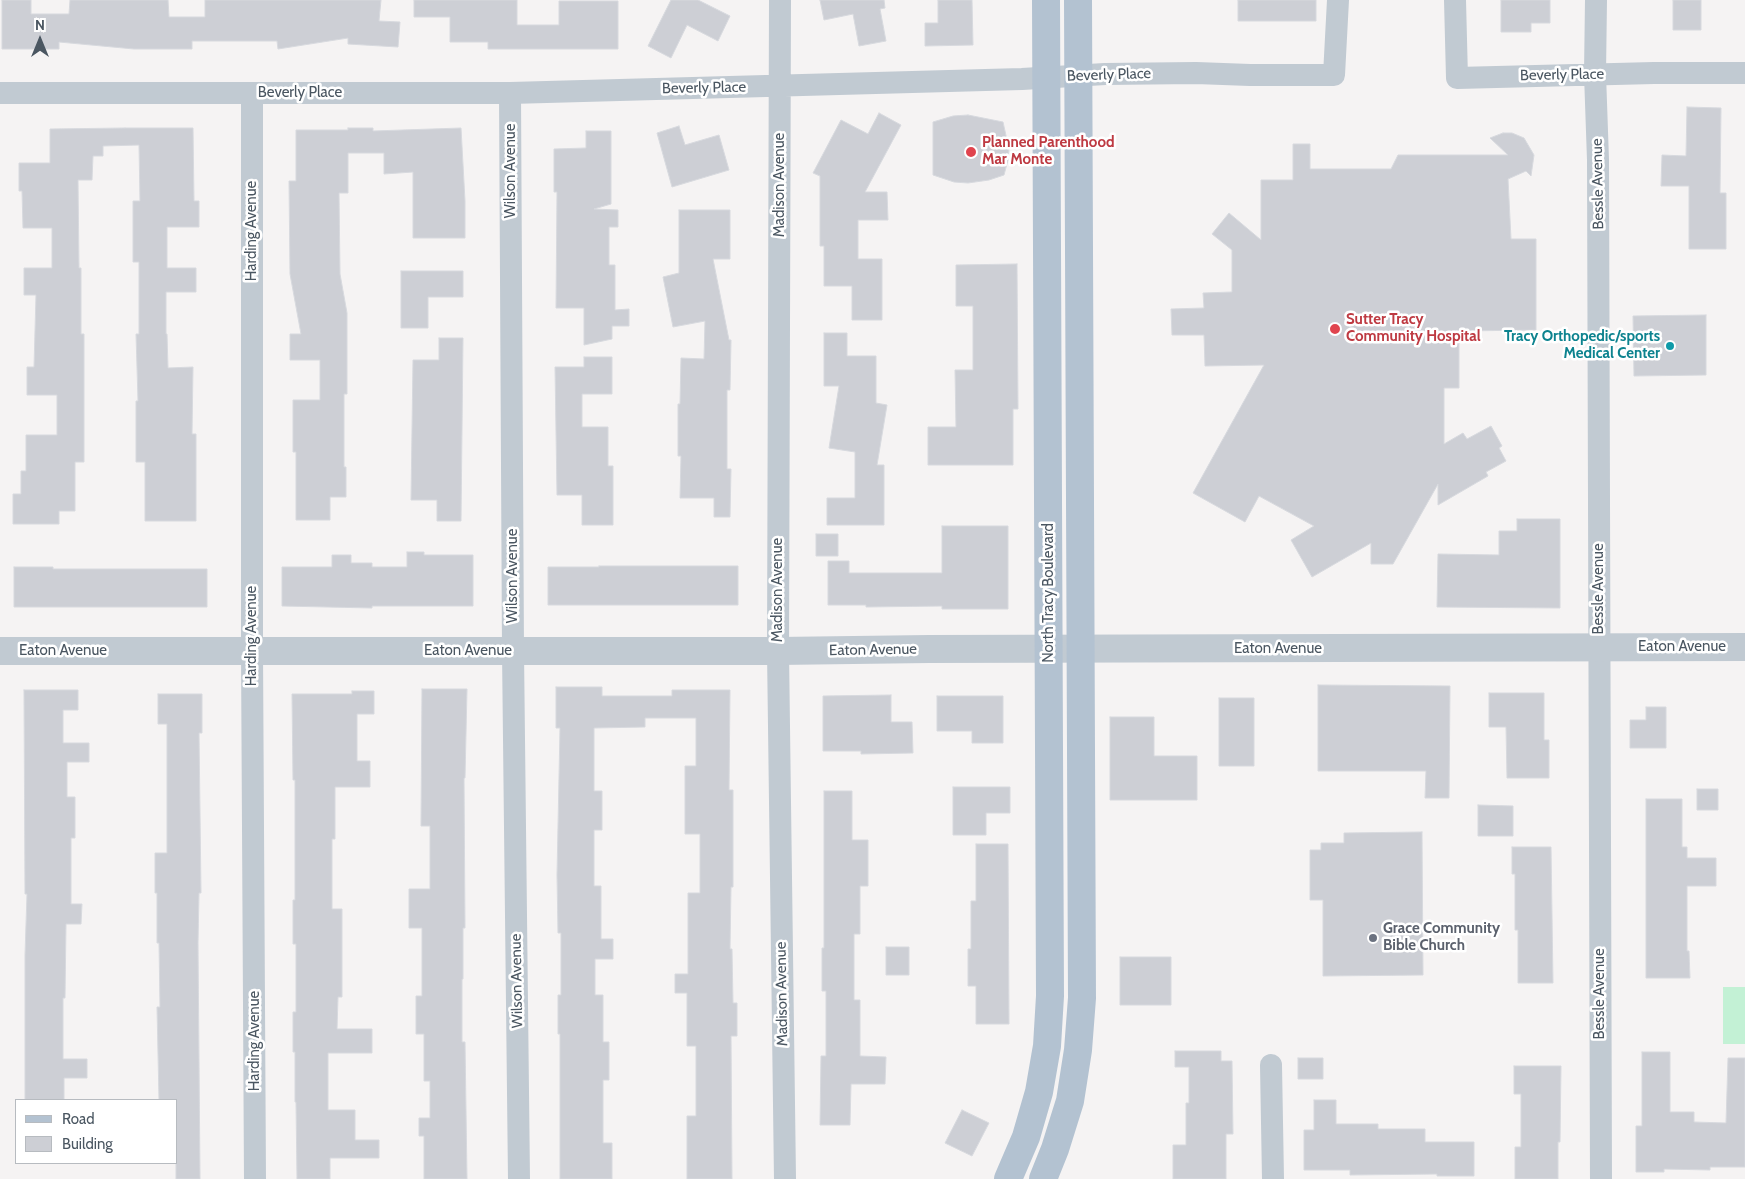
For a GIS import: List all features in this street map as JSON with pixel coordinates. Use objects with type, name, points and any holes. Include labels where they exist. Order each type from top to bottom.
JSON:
[{"type":"main road","name":"North Tracy Boulevard","points":[[1008,1179],[1026,1137],[1044,1067],[1049,1025],[1051,981],[1046,0]]},
{"type":"main road","name":"North Tracy Boulevard","points":[[1044,1179],[1070,1101],[1080,1028],[1082,943],[1078,0]]},
{"type":"street","name":"Madison Avenue","points":[[780,0],[778,651],[785,1179]]},
{"type":"street","name":"Beverly Place","points":[[0,93],[510,93],[1196,73],[1334,75],[1338,0]]},
{"type":"street","name":"Beverly Place","points":[[1455,0],[1457,78],[1595,74],[1745,74]]},
{"type":"street","name":"Bessle Avenue","points":[[1596,0],[1601,1179]]},
{"type":"street","name":"Harding Avenue","points":[[252,93],[252,651],[255,1179]]},
{"type":"street","name":"Wilson Avenue","points":[[510,93],[513,651],[519,1179]]},
{"type":"street","name":"Eaton Avenue","points":[[0,651],[778,651],[1745,646]]},
{"type":"street","points":[[1271,1065],[1273,1179]]},
{"type":"green space","points":[[1723,987],[1745,987],[1745,1044],[1723,1044]]},
{"type":"building","points":[[2,0],[31,0],[31,14],[69,14],[70,0],[168,0],[169,17],[205,17],[205,0],[381,0],[379,21],[400,22],[398,47],[348,44],[348,38],[278,49],[277,41],[192,41],[192,49],[134,49],[59,42],[59,49],[2,49]]},
{"type":"building","points":[[414,0],[517,0],[517,25],[559,25],[559,1],[618,1],[618,49],[488,49],[488,42],[450,42],[450,17],[414,17]]},
{"type":"building","points":[[671,0],[698,0],[730,16],[718,41],[687,25],[671,58],[648,46]]},
{"type":"building","points":[[820,0],[884,0],[885,8],[880,9],[886,41],[859,46],[853,14],[824,20]]},
{"type":"building","points":[[938,0],[972,0],[973,45],[925,46],[925,23],[938,23]]},
{"type":"building","points":[[1238,0],[1316,0],[1316,21],[1238,21]]},
{"type":"building","points":[[1501,0],[1550,0],[1550,23],[1531,23],[1531,32],[1501,32]]},
{"type":"building","points":[[1673,0],[1701,0],[1701,30],[1673,30]]},
{"type":"building","points":[[1687,107],[1721,108],[1720,193],[1726,193],[1726,249],[1689,249],[1689,186],[1661,186],[1662,155],[1686,156]]},
{"type":"building","points":[[879,113],[901,125],[865,192],[887,192],[888,220],[858,220],[858,259],[882,259],[882,320],[852,320],[852,286],[824,286],[824,246],[820,246],[820,176],[813,173],[841,120],[868,134]]},
{"type":"building","name":"Planned Parenthood Mar Monte","points":[[968,115],[1003,122],[1009,149],[1004,175],[989,180],[968,183],[954,182],[933,175],[933,122],[953,116]]},
{"type":"building","points":[[679,126],[685,145],[719,135],[729,170],[672,187],[657,133]]},
{"type":"building","points":[[193,128],[194,201],[199,201],[199,227],[167,227],[167,268],[196,268],[196,292],[166,292],[166,334],[168,368],[193,367],[192,434],[196,434],[196,521],[145,521],[145,462],[136,462],[136,401],[138,401],[136,334],[139,334],[139,262],[133,262],[133,201],[140,201],[139,145],[103,146],[103,156],[93,156],[92,180],[78,180],[81,334],[84,334],[84,462],[75,462],[75,511],[59,511],[59,524],[13,524],[13,494],[21,494],[21,471],[26,471],[26,435],[57,435],[57,395],[27,395],[27,367],[34,367],[36,295],[24,295],[24,268],[52,268],[52,228],[23,228],[22,191],[19,191],[19,163],[50,163],[50,129]]},
{"type":"building","points":[[348,128],[373,128],[373,131],[461,128],[465,238],[413,238],[413,172],[384,174],[384,153],[348,153],[348,193],[339,193],[340,274],[347,313],[347,394],[344,394],[346,497],[330,497],[330,520],[296,520],[296,452],[293,452],[293,400],[320,400],[320,360],[290,360],[290,334],[301,334],[290,274],[289,181],[296,181],[296,130],[348,130]]},
{"type":"building","points":[[586,131],[611,131],[611,204],[594,209],[618,210],[618,227],[609,227],[609,265],[615,265],[615,310],[629,309],[629,326],[612,326],[612,339],[584,345],[584,308],[556,308],[557,192],[554,192],[554,149],[586,148]]},
{"type":"building","points":[[1503,133],[1512,133],[1524,138],[1534,155],[1531,176],[1526,171],[1508,179],[1511,239],[1536,239],[1536,330],[1459,331],[1459,388],[1444,388],[1444,444],[1463,433],[1467,439],[1491,426],[1502,446],[1499,448],[1506,461],[1486,472],[1488,476],[1438,505],[1438,484],[1393,564],[1371,564],[1371,543],[1312,577],[1291,540],[1314,526],[1259,496],[1245,522],[1193,493],[1264,365],[1205,366],[1204,335],[1172,335],[1171,309],[1204,308],[1203,293],[1232,292],[1232,250],[1212,234],[1229,213],[1261,240],[1261,180],[1293,180],[1293,144],[1310,144],[1310,169],[1391,169],[1398,155],[1508,155],[1490,138]]},
{"type":"building","points":[[679,210],[730,210],[730,259],[713,259],[729,340],[731,340],[730,390],[727,390],[727,469],[731,469],[730,517],[714,517],[714,498],[680,498],[681,456],[678,456],[678,404],[680,404],[681,358],[704,359],[705,321],[673,327],[663,277],[679,273]]},
{"type":"building","points":[[1017,264],[1018,409],[1013,409],[1013,465],[928,465],[928,427],[956,427],[955,370],[973,370],[973,306],[956,306],[956,265]]},
{"type":"building","points":[[401,271],[463,271],[463,297],[428,297],[428,328],[401,328]]},
{"type":"building","name":"Tracy Orthopedic/sports Medical Center","points":[[1706,315],[1706,375],[1634,376],[1633,316]]},
{"type":"building","points":[[824,333],[847,333],[847,356],[876,356],[876,403],[887,405],[877,465],[884,465],[884,525],[827,525],[827,498],[855,498],[855,452],[829,448],[839,386],[824,386]]},
{"type":"building","points":[[439,338],[463,338],[461,521],[437,521],[437,500],[411,500],[413,360],[439,360]]},
{"type":"building","points":[[584,357],[612,357],[612,394],[582,394],[582,427],[608,427],[608,466],[613,466],[613,525],[582,525],[582,495],[557,495],[555,367],[584,367]]},
{"type":"building","points":[[1517,519],[1560,519],[1560,608],[1437,607],[1438,554],[1499,555],[1499,531],[1517,531]]},
{"type":"building","points":[[942,526],[1008,526],[1008,609],[942,609],[942,606],[866,607],[866,605],[828,605],[828,561],[849,561],[849,573],[942,573]]},
{"type":"building","points":[[816,534],[838,534],[838,556],[816,556]]},
{"type":"building","points":[[407,552],[424,552],[424,555],[473,555],[473,606],[372,606],[372,608],[282,606],[282,567],[332,567],[332,555],[351,555],[351,563],[372,563],[372,567],[407,567]]},
{"type":"building","points":[[738,566],[738,605],[548,605],[548,567]]},
{"type":"building","points":[[14,567],[53,567],[53,569],[207,569],[207,607],[14,607]]},
{"type":"building","points":[[1318,685],[1450,686],[1449,798],[1425,798],[1426,771],[1318,771]]},
{"type":"building","points":[[556,687],[602,687],[602,696],[672,696],[672,690],[730,690],[729,790],[733,790],[733,887],[731,887],[730,949],[732,949],[733,1003],[737,1003],[737,1036],[731,1036],[732,1179],[687,1179],[687,1116],[696,1116],[696,1046],[687,1046],[687,993],[675,993],[675,974],[688,974],[688,893],[700,893],[700,834],[685,834],[685,766],[696,766],[696,718],[645,718],[645,727],[594,728],[594,791],[602,791],[602,830],[594,830],[594,886],[601,886],[601,939],[613,939],[613,959],[595,959],[595,995],[603,995],[603,1042],[609,1042],[609,1080],[603,1080],[603,1143],[612,1143],[612,1179],[560,1179],[560,1034],[558,1034],[558,995],[561,995],[561,933],[558,933],[557,875],[560,728],[556,728]]},
{"type":"building","points":[[422,689],[467,689],[464,778],[465,928],[463,928],[462,1042],[465,1042],[467,1179],[424,1179],[424,1136],[419,1136],[419,1118],[430,1118],[430,1081],[424,1081],[424,1034],[416,1034],[416,996],[422,996],[422,928],[409,928],[409,889],[430,889],[430,826],[421,826]]},
{"type":"building","points":[[24,690],[78,690],[78,710],[63,710],[63,743],[89,743],[89,762],[67,762],[67,797],[75,797],[75,838],[71,838],[71,904],[82,904],[81,924],[66,924],[63,1059],[87,1059],[87,1078],[64,1078],[64,1099],[25,1099],[27,894],[25,894]]},
{"type":"building","points":[[352,691],[374,691],[374,714],[357,714],[357,761],[370,761],[370,787],[335,787],[335,839],[332,839],[332,909],[342,909],[342,997],[338,997],[337,1029],[372,1029],[372,1053],[328,1053],[328,1110],[355,1110],[355,1140],[379,1140],[379,1158],[330,1158],[330,1179],[297,1179],[295,1052],[293,1052],[293,1012],[296,1012],[296,944],[293,944],[295,780],[293,780],[292,694],[352,694]]},
{"type":"building","points":[[1489,693],[1544,693],[1544,740],[1549,740],[1549,778],[1507,778],[1506,727],[1489,727]]},
{"type":"building","points":[[158,694],[202,694],[202,733],[199,733],[201,893],[199,893],[198,943],[200,1179],[176,1179],[176,1164],[178,1164],[178,1099],[159,1099],[157,1007],[160,1007],[159,943],[157,943],[155,853],[167,853],[167,724],[158,724]]},
{"type":"building","points":[[891,695],[891,722],[912,722],[913,753],[861,754],[861,751],[823,751],[823,696]]},
{"type":"building","points":[[937,696],[1003,696],[1003,743],[972,743],[972,731],[937,731]]},
{"type":"building","points":[[1219,698],[1254,698],[1254,766],[1219,766]]},
{"type":"building","points":[[1646,707],[1666,707],[1666,748],[1630,748],[1630,720],[1646,720]]},
{"type":"building","points":[[1110,717],[1154,717],[1154,756],[1197,756],[1197,800],[1110,800]]},
{"type":"building","points":[[953,787],[1010,787],[1010,813],[986,813],[986,835],[953,835]]},
{"type":"building","points":[[1697,789],[1718,789],[1718,810],[1697,810]]},
{"type":"building","points":[[824,791],[852,791],[852,840],[868,840],[868,886],[860,886],[860,934],[854,934],[854,1000],[860,1000],[860,1056],[886,1057],[885,1084],[851,1084],[850,1125],[820,1125],[821,1056],[826,1056],[826,991],[822,991],[822,948],[824,948]]},
{"type":"building","points":[[1646,799],[1682,799],[1682,847],[1687,847],[1687,858],[1716,858],[1716,886],[1687,886],[1687,951],[1689,951],[1690,978],[1646,978]]},
{"type":"building","points":[[1478,805],[1513,806],[1513,836],[1478,836]]},
{"type":"building","name":"Grace Community Bible Church","points":[[1422,832],[1423,975],[1323,976],[1323,900],[1310,900],[1310,850],[1321,850],[1321,843],[1344,843],[1344,833]]},
{"type":"building","points":[[976,844],[1008,844],[1009,1024],[976,1024],[976,986],[968,986],[968,949],[971,949],[971,901],[976,901]]},
{"type":"building","points":[[1512,847],[1551,847],[1553,983],[1518,983],[1518,930],[1515,930],[1515,874],[1512,874]]},
{"type":"building","points":[[886,947],[909,947],[909,975],[886,975]]},
{"type":"building","points":[[1120,957],[1171,957],[1171,1005],[1120,1005]]},
{"type":"building","points":[[1175,1051],[1221,1051],[1221,1061],[1232,1061],[1233,1134],[1226,1134],[1226,1179],[1173,1179],[1173,1145],[1186,1145],[1186,1103],[1189,1103],[1189,1067],[1175,1067]]},
{"type":"building","points":[[1642,1052],[1670,1052],[1670,1112],[1694,1112],[1694,1122],[1726,1123],[1728,1058],[1745,1058],[1745,1167],[1710,1167],[1710,1170],[1664,1169],[1664,1172],[1636,1172],[1636,1126],[1642,1126]]},
{"type":"building","points":[[1298,1058],[1323,1058],[1323,1079],[1298,1079]]},
{"type":"building","points":[[1514,1066],[1561,1066],[1558,1179],[1515,1179],[1515,1147],[1521,1147],[1521,1094],[1514,1094]]},
{"type":"building","points":[[1314,1100],[1336,1100],[1336,1124],[1378,1124],[1378,1129],[1425,1129],[1425,1142],[1474,1142],[1474,1176],[1437,1176],[1437,1174],[1350,1175],[1350,1170],[1304,1170],[1304,1130],[1314,1130]]},
{"type":"building","points":[[962,1110],[989,1123],[972,1156],[945,1143]]},
{"type":"place","name":"Planned Parenthood Mar Monte","points":[[971,152]]},
{"type":"place","name":"Sutter Tracy Community Hospital","points":[[1335,329]]},
{"type":"place","name":"Tracy Orthopedic/sports Medical Center","points":[[1670,346]]},
{"type":"place","name":"Grace Community Bible Church","points":[[1373,938]]}]
